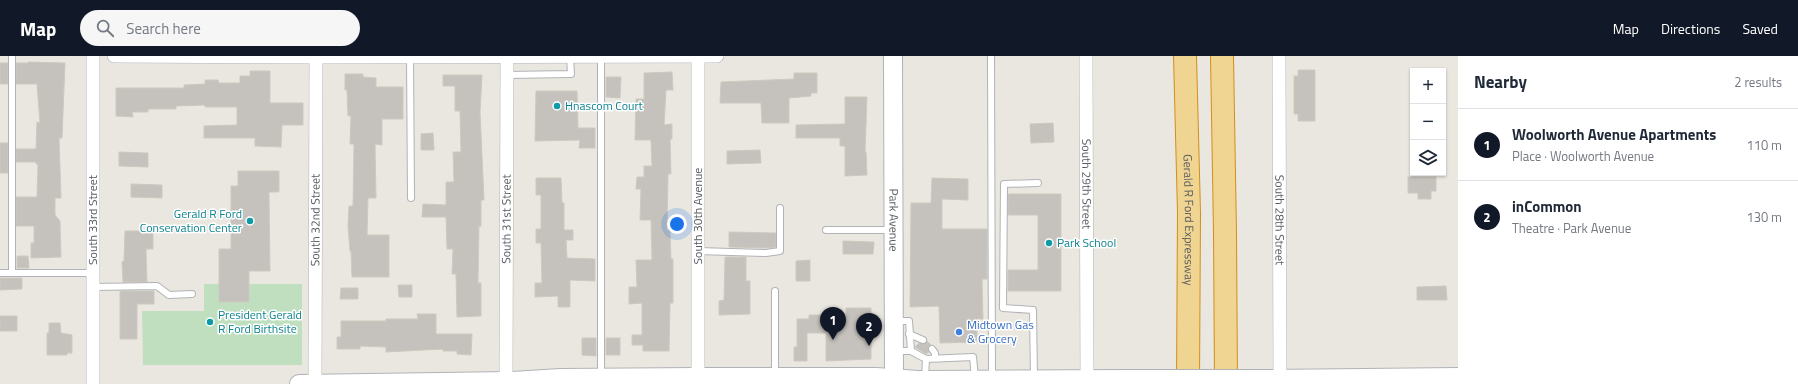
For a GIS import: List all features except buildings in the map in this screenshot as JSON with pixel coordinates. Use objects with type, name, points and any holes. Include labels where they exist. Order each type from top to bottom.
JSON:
[{"type":"highway","name":"Gerald R Ford Expressway","points":[[1185,56],[1188,213],[1188,384]]},
{"type":"highway","points":[[1222,56],[1226,384]]},
{"type":"street","name":"South 33rd Street","points":[[93,56],[93,384]]},
{"type":"street","points":[[114,56],[717,56]]},
{"type":"street","name":"South 31st Street","points":[[506,381],[507,56]]},
{"type":"street","name":"South 30th Avenue","points":[[698,56],[698,377]]},
{"type":"street","name":"Park Avenue","points":[[893,56],[894,322],[902,351],[894,381]]},
{"type":"street","name":"South 29th Street","points":[[1086,56],[1087,382]]},
{"type":"street","name":"South 28th Street","points":[[1279,56],[1280,382]]},
{"type":"street","name":"South 32nd Street","points":[[315,384],[316,57]]},
{"type":"street","points":[[299,384],[506,381],[549,378],[698,377],[876,377],[894,381],[925,380],[981,382],[1034,380],[1087,382],[1129,379],[1261,379],[1280,382],[1376,381],[1458,377]]},
{"type":"lane","points":[[12,56],[12,273]]},
{"type":"lane","points":[[507,74],[571,74],[570,56]]},
{"type":"lane","points":[[601,56],[601,378]]},
{"type":"lane","points":[[981,382],[992,56]]},
{"type":"lane","points":[[410,57],[411,198]]},
{"type":"lane","points":[[1034,380],[1033,310],[1003,308],[1004,184],[1038,183]]},
{"type":"lane","points":[[698,251],[766,253],[780,251],[780,208]]},
{"type":"lane","points":[[826,230],[893,230]]},
{"type":"lane","points":[[0,273],[93,273]]},
{"type":"lane","points":[[93,287],[157,286],[169,295],[192,294]]},
{"type":"lane","points":[[775,291],[775,377]]},
{"type":"lane","points":[[894,322],[909,321],[909,334],[902,351],[926,359],[973,358],[981,382]]},
{"type":"lane","points":[[909,334],[923,340]]},
{"type":"lane","points":[[932,350],[935,353],[935,358]]},
{"type":"lane","points":[[925,380],[926,359]]},
{"type":"green space","points":[[204,284],[302,284],[302,365],[143,365],[142,311],[204,311]]},
{"type":"place","name":"Hnascom Court","points":[[557,106]]},
{"type":"place","name":"Gerald R Ford Conservation Center","points":[[250,221]]},
{"type":"place","name":"Park School","points":[[1049,243]]},
{"type":"place","name":"President Gerald R Ford Birthsite","points":[[210,322]]},
{"type":"place","name":"Midtown Gas & Grocery","points":[[959,332]]},
{"type":"place","name":"Woolworth Avenue Apartments","points":[[833,340]]},
{"type":"place","name":"inCommon","points":[[869,346]]}]
